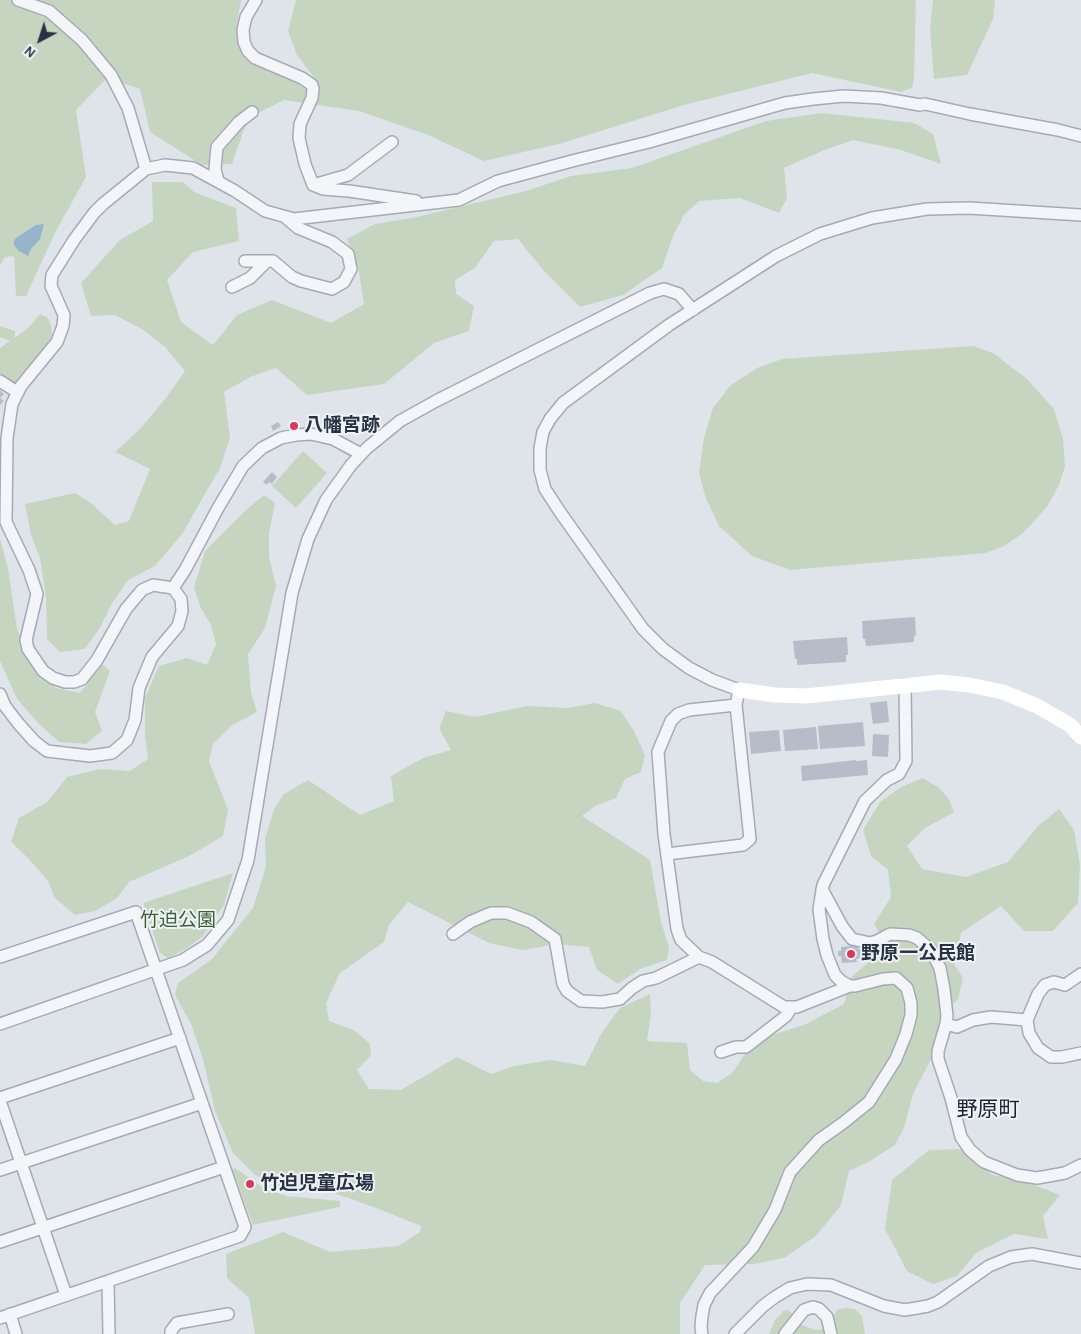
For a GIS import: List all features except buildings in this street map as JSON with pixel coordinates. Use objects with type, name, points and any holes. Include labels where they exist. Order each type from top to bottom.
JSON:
[{"type":"street","points":[[18,0],[49,11],[82,40],[111,75],[128,108],[146,169]]},
{"type":"street","points":[[256,0],[246,17],[243,30],[244,42],[248,51],[255,58],[302,78],[313,89],[312,98],[300,124],[299,138],[305,164],[313,185],[323,189],[428,203]]},
{"type":"street","points":[[0,694],[5,706],[18,723],[34,741],[47,751],[90,756],[112,753],[126,740],[135,720],[139,688],[152,657],[178,626],[182,611],[181,599],[173,588],[153,585],[142,590],[126,609],[97,660],[82,679],[74,682],[65,682],[53,678],[43,671],[28,649],[26,640],[36,594],[28,570],[3,523],[10,412],[17,392],[57,342],[63,326],[64,315],[51,280],[55,270],[94,213],[146,169],[165,164],[193,168],[218,181],[264,211],[294,219],[459,200],[498,181],[572,160],[649,142],[784,103],[813,99],[853,96],[881,98],[920,105],[925,104],[1081,136]]},
{"type":"street","points":[[218,181],[215,170],[217,147],[239,122],[252,112]]},
{"type":"street","points":[[313,185],[348,175],[392,142]]},
{"type":"street","points":[[1081,215],[968,208],[936,208],[872,218],[820,234],[776,256],[669,325],[563,403],[550,419],[543,432],[540,448],[540,470],[545,489],[560,512],[643,629],[663,649],[689,668],[712,680],[739,690],[775,695],[806,696],[941,682],[969,685],[1003,692],[1037,706],[1070,725],[1081,736]]},
{"type":"street","points":[[245,261],[273,261],[292,277],[332,289],[344,282],[350,272],[351,263],[348,254],[332,242],[298,228],[284,216]]},
{"type":"street","points":[[232,287],[250,278],[267,261]]},
{"type":"street","points":[[0,1024],[183,960],[207,945],[228,920],[248,860],[292,592],[308,539],[326,500],[361,454],[400,421],[650,293],[664,289],[679,294],[693,310]]},
{"type":"street","points":[[0,381],[17,392]]},
{"type":"street","points":[[173,588],[243,466],[262,448],[281,438],[296,434],[311,434],[333,439],[361,454]]},
{"type":"street","points":[[850,986],[835,975],[827,955],[820,925],[822,889],[865,801],[887,780],[899,774],[906,761],[905,686]]},
{"type":"street","points":[[667,854],[743,845],[750,839],[736,705],[739,690]]},
{"type":"street","points":[[702,1334],[704,1305],[710,1293],[753,1247],[774,1210],[790,1172],[819,1140],[869,1102],[896,1059],[911,1015],[911,1003],[907,988],[896,978],[850,986],[791,1008],[776,1004],[712,962],[699,957],[682,940],[677,929],[667,854],[658,752],[671,722],[678,714],[689,710],[736,705]]},
{"type":"street","points":[[822,889],[842,926],[852,939],[870,943],[877,942],[890,934],[908,935],[917,938],[931,950],[940,968],[947,1016],[938,1059],[962,1137],[970,1150],[984,1162],[1027,1177],[1037,1178],[1058,1175],[1081,1165]]},
{"type":"street","points":[[0,957],[136,912],[245,1227],[240,1236],[5,1316],[16,1334]]},
{"type":"street","points":[[453,934],[470,922],[491,913],[506,913],[531,922],[555,939],[563,984],[567,991],[581,1001],[602,1002],[620,999],[643,981],[656,978],[699,957]]},
{"type":"street","points":[[1081,974],[1065,985],[1054,982],[1045,985],[1038,994],[1027,1020],[1029,1033],[1044,1054],[1051,1057],[1062,1057],[1081,1053]]},
{"type":"street","points":[[721,1052],[736,1047],[746,1047],[786,1016],[791,1008]]},
{"type":"street","points":[[946,1024],[957,1027],[973,1020],[991,1017],[1027,1020]]},
{"type":"street","points":[[66,1295],[0,1100],[180,1038]]},
{"type":"street","points":[[0,1170],[202,1102]]},
{"type":"street","points":[[0,1242],[224,1167]]},
{"type":"street","points":[[735,1334],[763,1306],[775,1297],[790,1288],[807,1284],[831,1285],[884,1306],[905,1310],[928,1306],[938,1302],[989,1266],[1011,1256],[1032,1254],[1081,1263]]},
{"type":"street","points":[[108,1281],[109,1334]]},
{"type":"street","points":[[785,1334],[804,1310],[813,1307],[819,1309],[827,1317],[831,1334]]},
{"type":"street","points":[[171,1334],[177,1323],[228,1314]]},
{"type":"green space","points":[[0,0],[241,0],[236,30],[251,49],[305,89],[311,90],[316,89],[318,83],[297,55],[288,31],[296,0],[916,0],[914,78],[912,88],[901,92],[812,73],[684,105],[559,144],[484,161],[428,135],[359,111],[284,100],[248,118],[232,164],[202,165],[150,132],[140,89],[107,78],[76,110],[86,177],[56,231],[26,296],[16,296],[14,256],[5,257],[0,265]]},
{"type":"green space","points":[[933,0],[995,0],[993,19],[967,75],[934,79],[930,29]]},
{"type":"green space","points":[[822,113],[914,123],[933,134],[941,164],[901,150],[853,140],[822,151],[784,168],[787,198],[779,213],[740,198],[699,201],[684,215],[673,236],[662,268],[623,295],[580,307],[544,271],[518,239],[494,241],[475,268],[455,280],[456,294],[474,306],[469,331],[434,343],[384,384],[307,395],[276,368],[250,377],[224,392],[230,438],[220,468],[182,534],[155,566],[128,580],[85,649],[60,652],[47,639],[46,597],[40,558],[31,535],[25,504],[75,493],[91,503],[115,525],[129,521],[150,469],[115,452],[140,429],[185,371],[165,347],[142,329],[115,315],[91,316],[81,283],[120,240],[153,221],[152,182],[183,182],[194,192],[236,208],[239,241],[193,252],[167,280],[181,322],[213,345],[237,315],[272,300],[331,323],[364,304],[358,267],[347,239],[375,224],[412,218],[526,191],[571,176],[632,168],[766,121]]},
{"type":"green space","points":[[40,314],[47,317],[51,325],[52,336],[44,349],[16,383],[3,380],[0,378],[0,348],[27,329]]},
{"type":"green space","points":[[0,326],[15,331],[15,337],[10,341],[0,337]]},
{"type":"green space","points":[[973,346],[993,353],[1027,379],[1054,409],[1063,439],[1065,466],[1059,485],[1047,507],[1023,533],[1004,546],[986,553],[790,570],[752,556],[719,526],[706,499],[699,473],[704,438],[713,408],[730,386],[757,368],[782,359]]},
{"type":"green space","points":[[303,451],[327,473],[296,508],[272,486]]},
{"type":"green space","points":[[264,495],[275,503],[269,533],[269,556],[276,586],[265,628],[248,654],[251,692],[257,712],[231,726],[213,744],[209,761],[228,810],[223,836],[189,856],[129,882],[117,898],[95,911],[75,915],[55,898],[48,881],[11,842],[19,818],[47,802],[67,777],[100,769],[130,771],[148,759],[145,736],[145,698],[159,666],[187,658],[207,665],[216,644],[211,625],[200,606],[194,587],[205,551],[246,510]]},
{"type":"green space","points":[[0,539],[8,568],[17,629],[34,665],[56,688],[80,693],[102,664],[110,671],[95,712],[102,731],[86,744],[59,742],[40,725],[17,699],[0,661]]},
{"type":"green space","points":[[595,703],[621,711],[634,731],[645,755],[641,772],[625,779],[616,798],[595,806],[582,816],[650,860],[661,922],[669,947],[667,960],[640,969],[618,984],[597,970],[589,947],[557,944],[523,950],[489,943],[408,902],[389,925],[384,942],[340,973],[326,1003],[329,1021],[354,1030],[370,1044],[371,1055],[357,1070],[369,1089],[401,1090],[457,1057],[491,1074],[514,1066],[550,1060],[585,1066],[601,1034],[620,1008],[650,994],[651,1014],[647,1041],[687,1043],[690,1070],[703,1081],[717,1083],[732,1073],[747,1051],[768,1036],[804,1025],[844,1004],[851,977],[887,947],[874,924],[891,897],[888,870],[871,856],[863,830],[880,802],[901,787],[923,778],[938,787],[948,798],[954,812],[925,828],[907,846],[922,869],[966,877],[1008,862],[1039,825],[1059,809],[1074,830],[1080,865],[1078,903],[1053,931],[1024,931],[1001,906],[961,933],[954,964],[963,978],[958,999],[942,1015],[932,1057],[913,1094],[904,1128],[895,1145],[870,1161],[849,1171],[841,1205],[816,1236],[784,1258],[754,1264],[705,1265],[680,1303],[680,1334],[255,1334],[249,1298],[227,1278],[226,1254],[283,1232],[330,1252],[398,1246],[420,1232],[421,1226],[331,1192],[282,1189],[254,1174],[233,1153],[215,1111],[203,1059],[191,1024],[175,995],[178,983],[212,959],[253,908],[266,867],[265,839],[274,809],[284,794],[308,780],[360,815],[394,801],[391,776],[423,758],[451,750],[439,728],[446,711],[475,717],[527,706],[568,708]]},
{"type":"green space","name":"竹迫公園","points":[[233,873],[224,905],[202,937],[168,958],[160,953],[143,903]]},
{"type":"green space","points":[[965,1149],[992,1175],[1024,1181],[1060,1195],[1043,1216],[1048,1239],[1014,1234],[976,1253],[957,1276],[933,1284],[907,1271],[885,1229],[892,1180],[929,1150]]},
{"type":"green space","points":[[235,1168],[262,1187],[286,1196],[340,1201],[340,1207],[253,1225],[232,1169]]},
{"type":"green space","points":[[845,1308],[855,1309],[862,1316],[865,1334],[769,1334],[775,1320],[785,1310],[790,1311],[799,1324],[816,1330],[827,1329],[837,1310]]},
{"type":"water","points":[[44,224],[40,239],[31,249],[28,256],[19,251],[14,245],[16,238],[36,225]]},
{"type":"place","name":"八幡宮跡","points":[[294,426]]},
{"type":"place","name":"野原一公民館","points":[[851,954]]},
{"type":"place","name":"竹迫児童広場","points":[[250,1184]]},
{"type":"district","name":"野原町","points":[[988,1110]]}]
